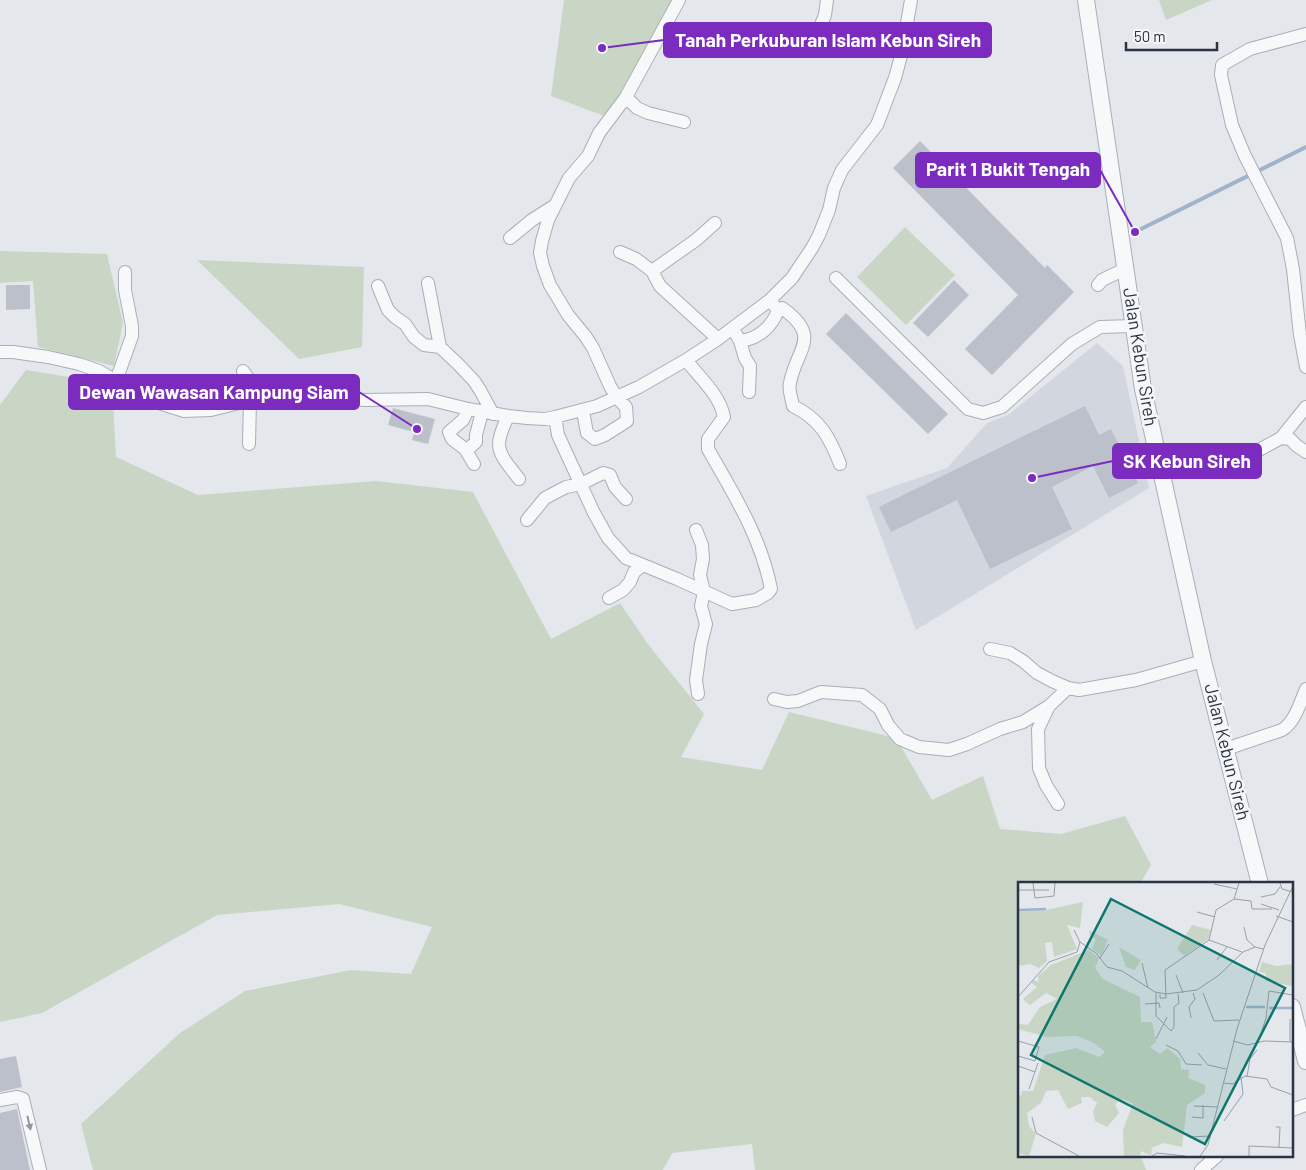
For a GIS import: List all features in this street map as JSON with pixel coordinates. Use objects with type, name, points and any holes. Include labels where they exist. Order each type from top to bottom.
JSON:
[{"type":"street","points":[[583,411],[587,433],[595,439],[627,421],[626,407],[617,398],[590,342],[568,315],[550,285],[540,253],[542,241],[548,220],[568,178],[588,156],[599,133],[626,97],[679,0]]},
{"type":"street","points":[[815,39],[825,15],[827,0]]},
{"type":"street","points":[[0,352],[13,352],[79,364],[116,381],[137,396],[184,411],[211,410],[250,400],[270,392],[298,390],[365,400],[428,399],[488,413],[545,419],[583,411],[617,398],[653,380],[732,329],[774,305],[812,248],[829,210],[834,188],[842,170],[877,125],[895,78],[902,52],[911,0]]},
{"type":"street","name":"Jalan Kebun Sireh","points":[[1086,0],[1142,389],[1203,661],[1259,882]]},
{"type":"street","points":[[1306,34],[1250,50],[1222,65],[1221,75],[1232,125],[1257,181],[1287,238],[1306,367]]},
{"type":"street","points":[[626,97],[637,108],[648,113],[684,122]]},
{"type":"street","points":[[510,238],[554,206]]},
{"type":"street","points":[[652,271],[696,240],[715,223]]},
{"type":"street","points":[[620,252],[636,259],[652,271],[660,286],[718,339]]},
{"type":"street","points":[[1098,284],[1102,280],[1125,269]]},
{"type":"street","points":[[116,381],[132,336],[132,326],[125,290],[125,272]]},
{"type":"street","points":[[836,278],[968,409],[983,413],[1002,407],[1072,344],[1100,327],[1133,326]]},
{"type":"street","points":[[428,283],[440,347],[474,380],[480,390],[488,413],[476,435],[476,442],[468,449],[465,449]]},
{"type":"street","points":[[378,286],[388,310],[405,324],[414,337],[424,345],[440,347]]},
{"type":"street","points":[[740,341],[750,340],[775,320],[774,305]]},
{"type":"street","points":[[774,305],[782,308],[792,316],[804,335],[804,343],[789,385],[793,406],[806,412],[819,425],[831,442],[840,464]]},
{"type":"street","points":[[732,329],[740,341],[744,358],[750,366],[749,392]]},
{"type":"street","points":[[555,417],[558,435],[594,514],[608,538],[626,558],[732,604],[756,600],[770,590],[765,567],[749,522],[708,449],[708,439],[724,417],[722,409],[716,398],[686,360]]},
{"type":"street","points":[[243,371],[255,388],[263,395]]},
{"type":"street","points":[[249,444],[250,400]]},
{"type":"street","points":[[1161,473],[1184,470],[1193,472],[1231,462],[1257,451],[1281,438],[1306,407]]},
{"type":"street","points":[[468,409],[463,420],[449,432],[452,439],[465,449],[474,464]]},
{"type":"street","points":[[508,416],[499,444],[504,458],[520,479]]},
{"type":"street","points":[[1281,438],[1290,439],[1306,452]]},
{"type":"street","points":[[526,520],[545,498],[566,487],[581,484],[603,473],[610,475],[615,487],[626,499]]},
{"type":"street","points":[[696,530],[702,545],[703,559],[700,575],[704,592],[700,606],[706,624],[697,666],[698,694]]},
{"type":"street","points":[[608,598],[623,590],[630,582],[634,572],[643,566]]},
{"type":"street","points":[[990,649],[1010,652],[1037,673],[1068,688],[1079,690],[1136,680],[1203,661]]},
{"type":"street","points":[[774,699],[787,702],[798,701],[821,692],[862,695],[880,709],[888,725],[900,739],[919,747],[949,750],[1023,722],[1049,706],[1068,688]]},
{"type":"street","points":[[1226,750],[1282,730],[1288,726],[1306,690]]},
{"type":"street","points":[[1049,706],[1038,729],[1039,768],[1046,785],[1058,804]]},
{"type":"street","points":[[1294,1016],[1306,1061]]},
{"type":"street","points":[[0,1100],[17,1097],[23,1099],[40,1170]]},
{"type":"street","points":[[1294,1109],[1306,1105]]},
{"type":"street","points":[[1201,1170],[1215,1158]]},
{"type":"shaded area","points":[[1097,343],[1123,366],[1149,488],[916,630],[866,496],[947,468],[987,423],[1008,415]]},
{"type":"green space","points":[[564,0],[672,0],[607,117],[551,96]]},
{"type":"green space","points":[[1159,0],[1212,0],[1166,20]]},
{"type":"green space","points":[[905,227],[955,275],[906,325],[857,277]]},
{"type":"green space","points":[[0,251],[107,254],[123,323],[114,366],[38,347],[33,281],[0,283]]},
{"type":"green space","points":[[197,260],[364,267],[362,347],[299,359]]},
{"type":"green space","points":[[26,370],[112,384],[116,457],[198,495],[376,481],[473,492],[551,639],[620,603],[647,643],[704,714],[681,757],[762,770],[789,712],[896,738],[932,800],[983,776],[1000,829],[1061,834],[1125,816],[1151,865],[1141,882],[1018,882],[1018,1158],[1142,1158],[1146,1170],[755,1170],[752,1144],[672,1153],[663,1170],[93,1170],[81,1124],[180,1033],[245,991],[351,970],[411,974],[432,927],[339,904],[217,915],[42,1013],[0,1022],[0,405]]},
{"type":"building","points":[[920,141],[1045,268],[1047,265],[1074,292],[992,375],[965,349],[1018,295],[893,168]]},
{"type":"building","points":[[954,280],[969,295],[928,337],[913,323]]},
{"type":"building","points":[[6,285],[30,285],[30,309],[6,310]]},
{"type":"building","points":[[846,313],[948,414],[928,434],[826,334]]},
{"type":"building","points":[[1085,406],[1099,435],[1111,429],[1138,483],[1109,498],[1093,466],[1052,487],[1072,529],[990,569],[957,500],[891,532],[879,507]]},
{"type":"building","points":[[393,408],[435,419],[428,444],[412,440],[414,432],[388,425]]},
{"type":"building","points":[[16,1056],[22,1087],[0,1092],[0,1059]]},
{"type":"building","points":[[17,1109],[30,1170],[0,1170],[0,1113]]},
{"type":"waterway","points":[[1135,232],[1306,147]]},
{"type":"place","name":"Tanah Perkuburan Islam Kebun Sireh","points":[[602,48]]},
{"type":"place","name":"Parit 1 Bukit Tengah","points":[[1135,232]]},
{"type":"place","name":"Dewan Wawasan Kampung Siam","points":[[417,429]]},
{"type":"place","name":"SK Kebun Sireh","points":[[1032,478]]}]
